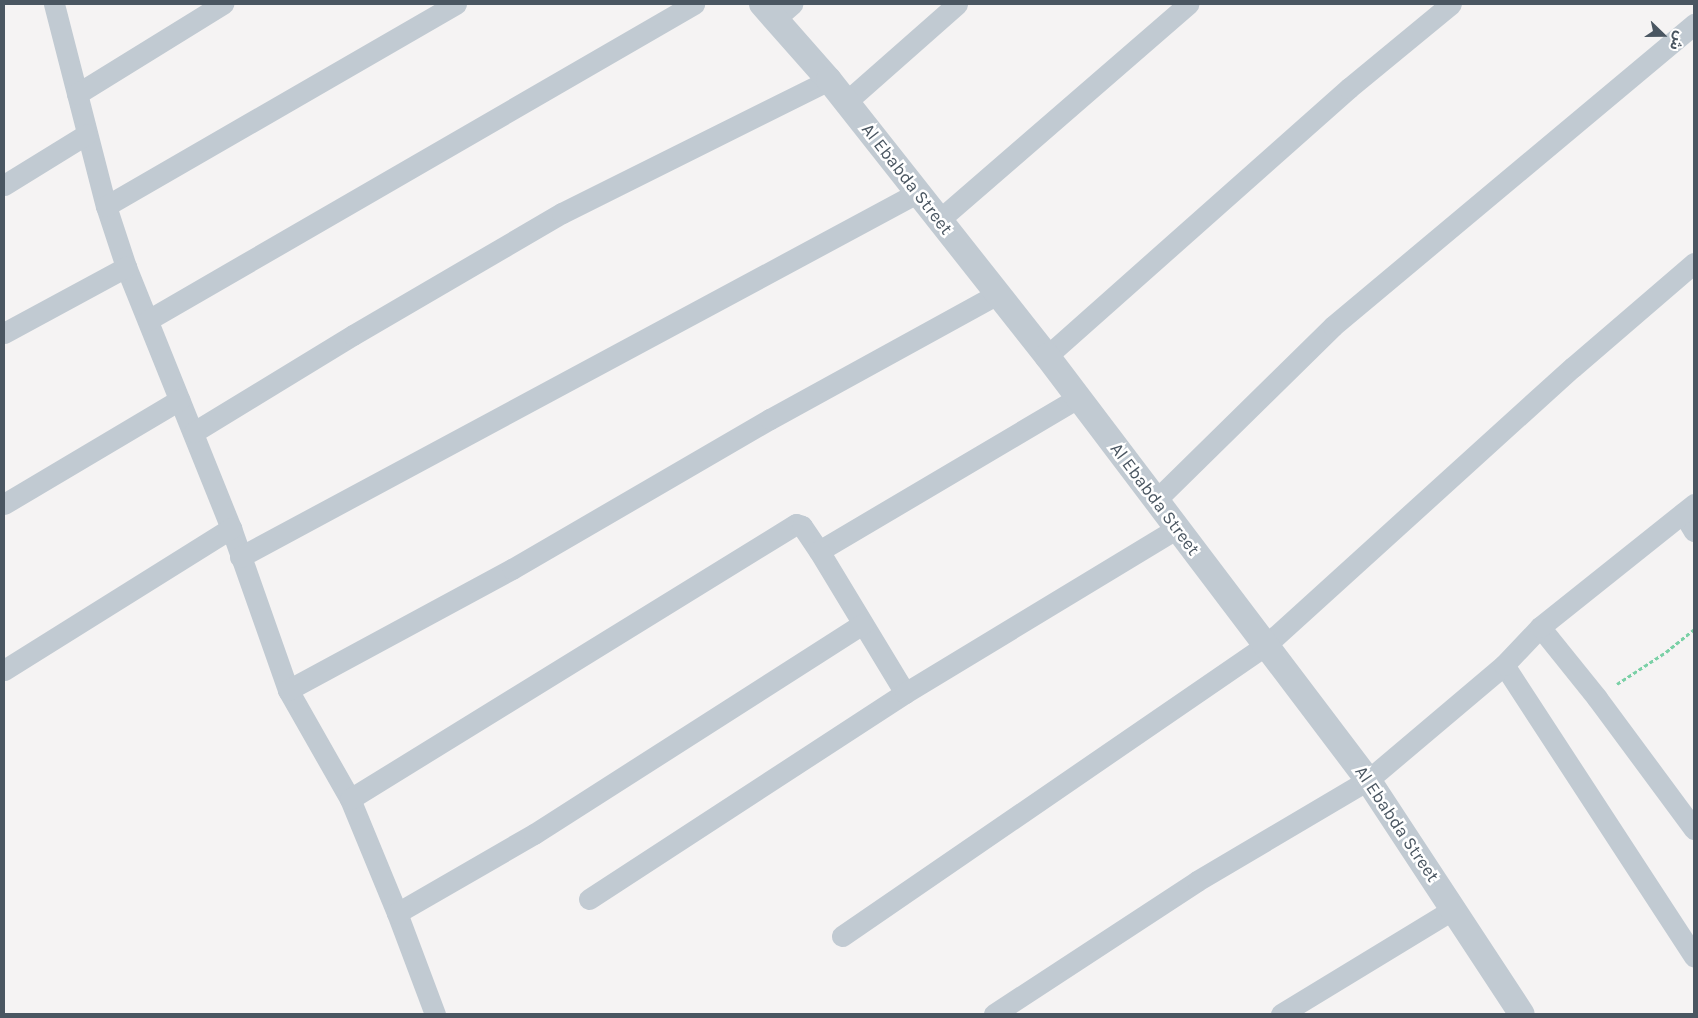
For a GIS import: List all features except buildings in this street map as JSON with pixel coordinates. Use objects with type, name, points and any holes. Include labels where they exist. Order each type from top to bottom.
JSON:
[{"type":"street","points":[[54,4],[106,206],[126,267],[179,400],[194,432],[231,528],[288,690],[350,798],[397,913],[435,1014]]},
{"type":"street","points":[[77,94],[223,4]]},
{"type":"street","points":[[106,206],[456,4]]},
{"type":"street","points":[[148,320],[694,4]]},
{"type":"street","points":[[846,102],[957,4]]},
{"type":"street","points":[[939,220],[1188,4]]},
{"type":"street","points":[[1047,356],[1349,88],[1450,4]]},
{"type":"street","name":"Al Ebabda Street","points":[[776,9],[917,193],[1047,356],[1368,780],[1522,1014]]},
{"type":"street","points":[[1156,500],[1333,326],[1694,24]]},
{"type":"street","points":[[194,432],[352,335],[562,213],[829,80]]},
{"type":"street","points":[[4,185],[87,134]]},
{"type":"street","points":[[240,557],[917,193]]},
{"type":"street","points":[[842,936],[1266,645],[1573,366],[1694,263]]},
{"type":"street","points":[[4,333],[126,267]]},
{"type":"street","points":[[288,690],[512,569],[770,419],[997,294]]},
{"type":"street","points":[[820,551],[1078,398]]},
{"type":"street","points":[[4,504],[179,400]]},
{"type":"street","points":[[994,1014],[1197,881],[1368,780],[1504,665],[1540,627],[1688,509],[1694,531]]},
{"type":"street","points":[[350,798],[796,524],[802,526],[820,551],[905,693]]},
{"type":"street","points":[[4,670],[231,528]]},
{"type":"street","points":[[589,899],[905,693],[1177,528]]},
{"type":"street","points":[[397,913],[534,834],[863,624]]},
{"type":"street","points":[[1540,627],[1597,698],[1694,829]]},
{"type":"street","points":[[1504,665],[1694,957]]},
{"type":"street","points":[[1281,1014],[1454,909]]},
{"type":"path","points":[[1597,698],[1666,652],[1694,629]]}]
